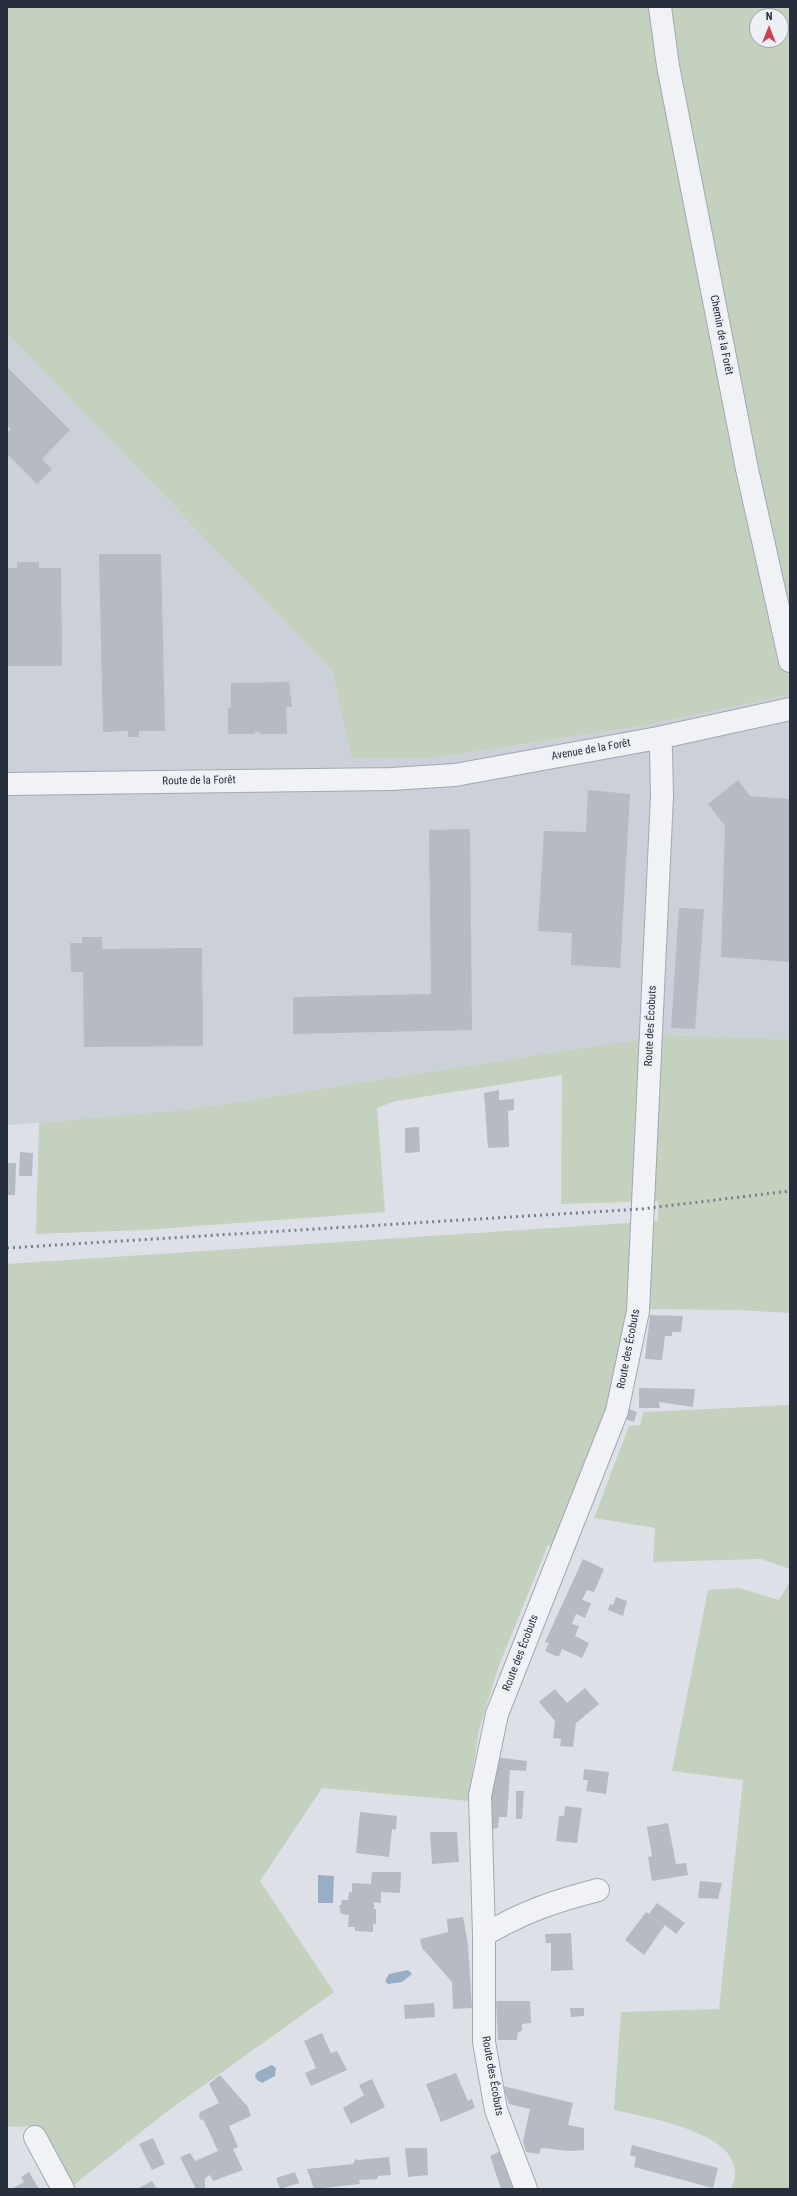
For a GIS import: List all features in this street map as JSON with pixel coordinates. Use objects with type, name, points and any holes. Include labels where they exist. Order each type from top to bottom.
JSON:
[{"type":"street","name":"Chemin de la Forêt","points":[[660,7],[668,66],[747,469],[790,661]]},
{"type":"street","name":"Avenue de la Forêt","points":[[391,779],[455,775],[658,738],[790,709]]},
{"type":"street","name":"Route des Écobuts","points":[[526,2189],[496,2110],[484,2042],[484,1935],[480,1796],[497,1714],[618,1412],[638,1311],[662,796],[661,750],[658,738]]},
{"type":"street","name":"Route de la Forêt","points":[[7,784],[391,779]]},
{"type":"street","points":[[484,1935],[511,1919],[553,1901],[598,1890]]},
{"type":"street","points":[[35,2137],[63,2189]]},
{"type":"shaded area","points":[[7,333],[332,670],[353,758],[433,758],[640,726],[790,695],[790,1039],[665,1035],[186,1110],[147,1115],[7,1125]]},
{"type":"green space","points":[[7,7],[790,7],[790,695],[640,726],[433,758],[352,758],[332,670],[7,333]]},
{"type":"green space","points":[[665,1035],[790,1039],[790,1313],[736,1310],[628,1309],[618,1377],[595,1450],[553,1547],[548,1545],[498,1668],[479,1730],[468,1801],[322,1788],[260,1881],[334,1992],[165,2113],[70,2188],[35,2126],[7,2127],[7,1264],[658,1221],[658,1201],[561,1204],[562,1075],[396,1101],[377,1108],[385,1212],[144,1230],[36,1234],[39,1123],[186,1110]]},
{"type":"green space","points":[[790,1405],[790,1569],[761,1559],[653,1562],[655,1528],[594,1518],[629,1426],[640,1425],[644,1412]]},
{"type":"green space","points":[[790,1582],[790,2189],[731,2189],[735,2170],[729,2155],[715,2142],[695,2132],[673,2124],[614,2110],[621,2012],[719,2009],[743,1780],[672,1771],[708,1590],[739,1588],[779,1600]]},
{"type":"water","points":[[318,1875],[334,1876],[333,1903],[318,1903]]},
{"type":"water","points":[[408,1970],[412,1974],[402,1982],[388,1984],[385,1981],[389,1974]]},
{"type":"water","points":[[272,2065],[276,2068],[275,2076],[262,2083],[257,2080],[255,2076],[257,2072]]},
{"type":"building","points":[[7,367],[70,430],[42,459],[52,469],[37,484],[7,454],[7,433],[11,429],[7,425]]},
{"type":"building","points":[[99,554],[161,554],[165,731],[139,731],[139,737],[128,737],[128,731],[103,732]]},
{"type":"building","points":[[17,562],[39,562],[39,568],[61,568],[62,666],[7,666],[7,568],[17,568]]},
{"type":"building","points":[[289,682],[292,707],[286,707],[287,734],[260,734],[260,732],[255,732],[255,734],[228,734],[228,708],[231,708],[231,683]]},
{"type":"building","points":[[738,780],[750,796],[790,799],[790,962],[721,957],[725,826],[708,804]]},
{"type":"building","points":[[588,790],[630,794],[620,968],[571,965],[572,933],[538,931],[544,831],[586,832]]},
{"type":"building","points":[[470,829],[472,1030],[293,1034],[293,997],[431,994],[429,830]]},
{"type":"building","points":[[679,908],[704,909],[695,1029],[671,1028]]},
{"type":"building","points":[[82,937],[102,937],[102,949],[202,948],[203,1046],[84,1047],[83,972],[71,972],[70,943],[82,943]]},
{"type":"building","points":[[499,1090],[499,1100],[514,1099],[514,1110],[508,1111],[509,1147],[488,1148],[484,1093]]},
{"type":"building","points":[[419,1127],[420,1152],[405,1153],[405,1128]]},
{"type":"building","points":[[20,1152],[33,1153],[32,1176],[19,1176]]},
{"type":"building","points":[[7,1163],[16,1163],[15,1195],[7,1195]]},
{"type":"building","points":[[650,1315],[683,1316],[681,1332],[672,1332],[672,1336],[665,1336],[662,1360],[645,1359]]},
{"type":"building","points":[[639,1388],[695,1389],[693,1407],[659,1402],[660,1408],[639,1408]]},
{"type":"building","points":[[628,1409],[637,1412],[634,1422],[625,1419]]},
{"type":"building","points":[[583,1559],[604,1569],[594,1592],[587,1590],[582,1600],[591,1603],[585,1618],[576,1614],[572,1624],[579,1626],[575,1636],[589,1643],[582,1658],[562,1649],[559,1656],[556,1656],[545,1651],[549,1643],[545,1642]]},
{"type":"building","points":[[616,1597],[627,1601],[623,1616],[608,1610],[610,1604],[613,1605]]},
{"type":"building","points":[[585,1688],[599,1704],[576,1723],[573,1747],[560,1746],[561,1739],[553,1738],[555,1721],[539,1702],[555,1689],[567,1703]]},
{"type":"building","points":[[494,1757],[527,1761],[526,1771],[510,1770],[507,1817],[499,1817],[498,1828],[490,1829]]},
{"type":"building","points":[[584,1769],[609,1772],[606,1794],[586,1791],[588,1780],[583,1780]]},
{"type":"building","points":[[516,1791],[524,1791],[522,1819],[516,1819]]},
{"type":"building","points":[[565,1806],[582,1808],[577,1843],[556,1841],[559,1816],[564,1816]]},
{"type":"building","points":[[360,1812],[397,1816],[396,1830],[392,1829],[389,1857],[356,1853]]},
{"type":"building","points":[[668,1823],[676,1864],[686,1863],[688,1875],[652,1881],[648,1857],[652,1856],[647,1827]]},
{"type":"building","points":[[430,1832],[457,1832],[459,1862],[432,1864]]},
{"type":"building","points":[[372,1872],[401,1872],[400,1893],[381,1892],[381,1903],[374,1902],[374,1909],[376,1909],[376,1924],[373,1924],[373,1932],[355,1931],[355,1927],[348,1927],[349,1915],[341,1914],[339,1905],[341,1905],[342,1900],[348,1900],[349,1892],[352,1892],[352,1883],[371,1884]]},
{"type":"building","points":[[700,1881],[722,1883],[718,1899],[698,1898]]},
{"type":"building","points":[[657,1903],[685,1923],[676,1934],[665,1925],[644,1955],[625,1940],[646,1912],[649,1914]]},
{"type":"building","points":[[463,1917],[468,1944],[472,2008],[453,2009],[452,1982],[422,1948],[420,1939],[448,1932],[447,1919]]},
{"type":"building","points":[[571,1933],[573,1970],[551,1971],[551,1943],[546,1943],[545,1934]]},
{"type":"building","points":[[496,2001],[530,2001],[531,2023],[522,2024],[522,2031],[518,2032],[517,2040],[498,2040]]},
{"type":"building","points":[[434,2003],[435,2017],[405,2019],[404,2005]]},
{"type":"building","points":[[570,2008],[584,2008],[584,2016],[571,2017]]},
{"type":"building","points":[[322,2033],[331,2053],[337,2051],[347,2070],[311,2086],[305,2073],[316,2068],[304,2041]]},
{"type":"building","points":[[456,2073],[468,2101],[472,2099],[475,2108],[441,2122],[426,2084]]},
{"type":"building","points":[[220,2075],[248,2107],[251,2116],[229,2126],[238,2147],[233,2149],[243,2170],[213,2181],[210,2175],[205,2178],[205,2188],[196,2189],[180,2157],[190,2153],[195,2161],[218,2151],[204,2121],[200,2119],[199,2115],[200,2112],[219,2103],[209,2084]]},
{"type":"building","points":[[372,2079],[385,2107],[351,2124],[343,2108],[364,2095],[359,2085]]},
{"type":"building","points":[[503,2086],[573,2103],[568,2125],[584,2128],[584,2150],[569,2151],[541,2148],[539,2154],[526,2152],[523,2141],[530,2109],[509,2104]]},
{"type":"building","points":[[153,2138],[165,2164],[152,2170],[139,2144]]},
{"type":"building","points":[[632,2145],[718,2168],[713,2188],[634,2167],[636,2157],[630,2155]]},
{"type":"building","points":[[405,2148],[427,2148],[428,2175],[408,2177]]},
{"type":"building","points":[[503,2150],[517,2189],[501,2189],[490,2156]]},
{"type":"building","points":[[389,2157],[391,2175],[378,2176],[377,2179],[359,2180],[360,2184],[314,2189],[307,2169],[353,2164],[356,2158],[357,2160]]},
{"type":"building","points":[[29,2172],[39,2189],[11,2189],[24,2182],[21,2177]]},
{"type":"building","points":[[295,2172],[299,2183],[280,2189],[276,2178]]},
{"type":"building","points":[[152,2181],[157,2189],[137,2189]]},
{"type":"railway","points":[[7,1248],[641,1209],[790,1191]]}]
